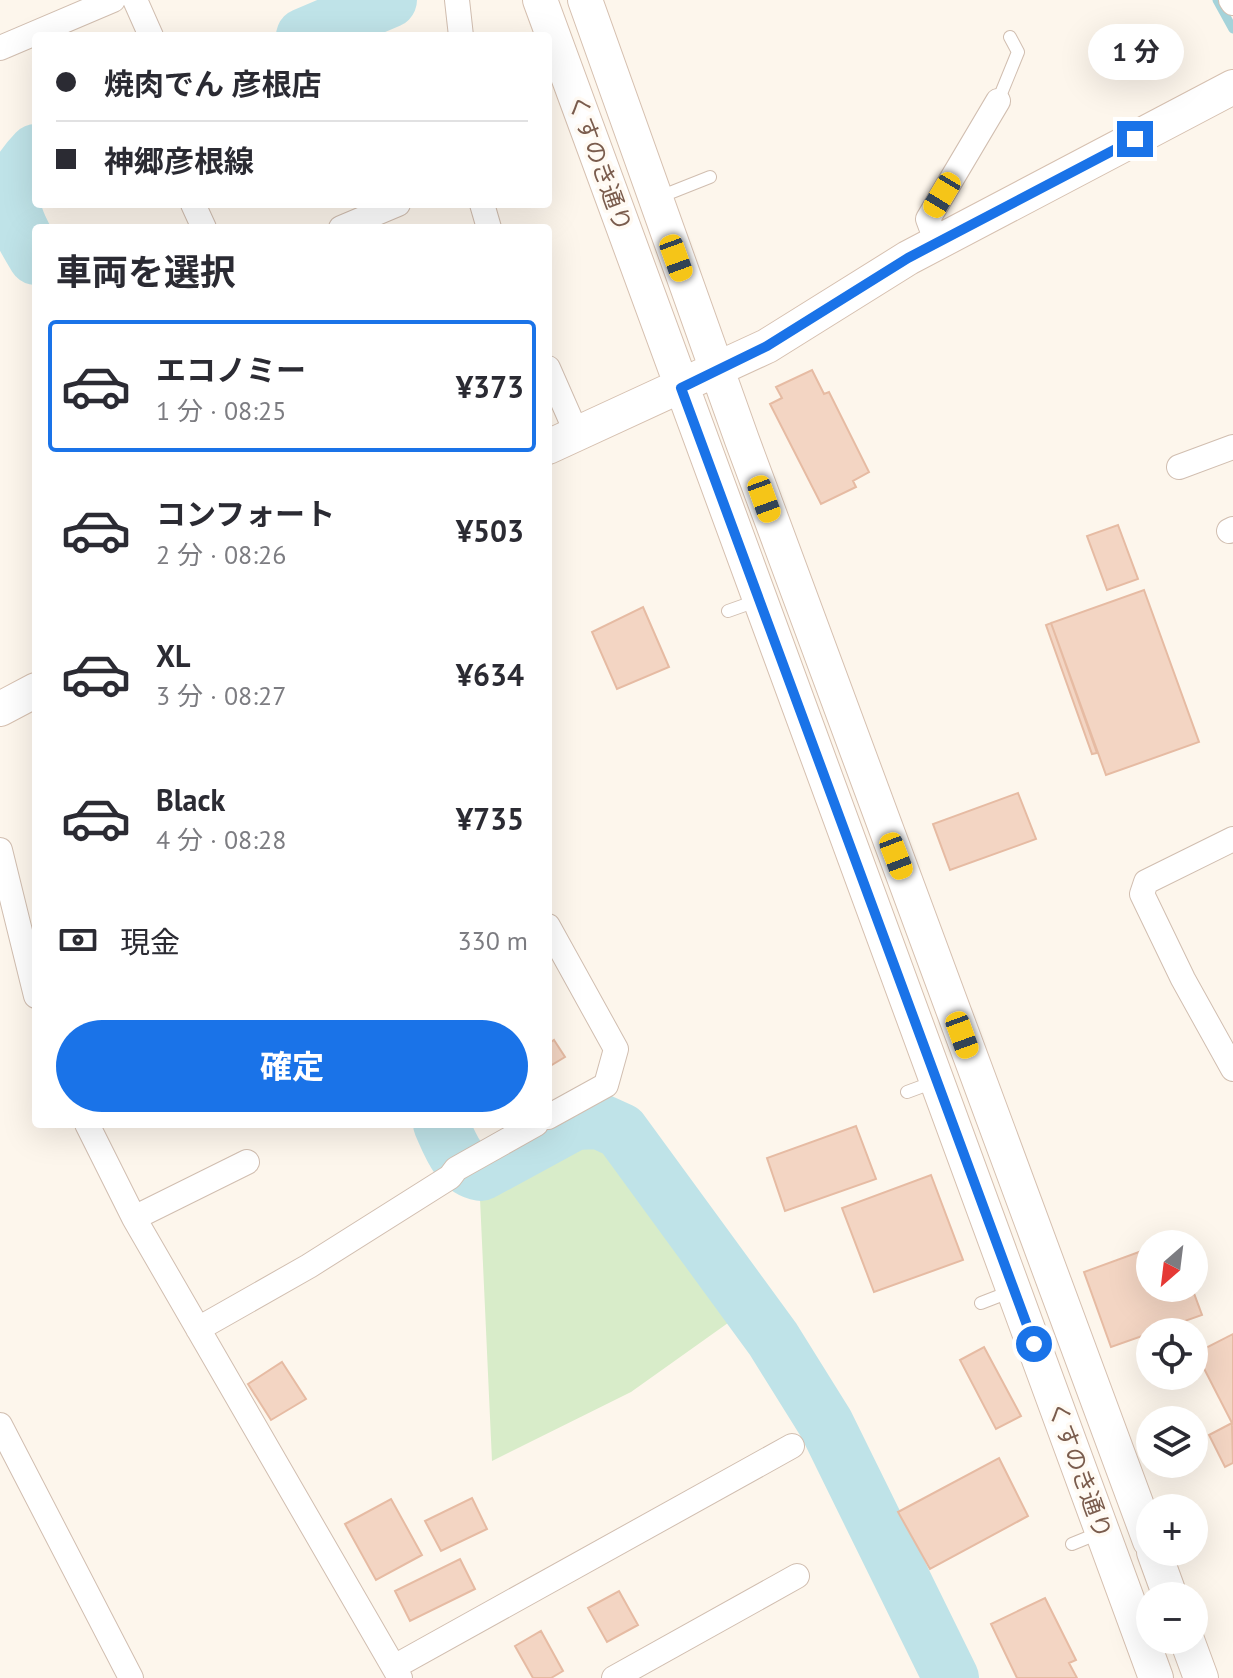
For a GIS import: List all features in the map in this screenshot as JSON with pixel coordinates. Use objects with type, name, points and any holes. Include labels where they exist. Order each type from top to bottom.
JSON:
[{"type":"main road","name":"くすのき通り","points":[[540,0],[552,32]]},
{"type":"main road","name":"くすのき通り","points":[[585,0],[717,371],[1136,1503]]},
{"type":"main road","name":"くすのき通り","points":[[552,33],[760,599],[923,1086],[1014,1291],[1087,1538],[1156,1678]]},
{"type":"main road","points":[[562,440],[767,346],[937,243],[1233,87]]},
{"type":"main road","points":[[0,709],[32,692]]},
{"type":"main road","points":[[1192,1654],[1201,1678]]},
{"type":"street","points":[[38,32],[113,0]]},
{"type":"street","points":[[135,0],[149,32]]},
{"type":"street","points":[[457,0],[461,32]]},
{"type":"street","points":[[0,48],[32,34]]},
{"type":"street","points":[[937,243],[928,219],[998,101]]},
{"type":"street","points":[[350,224],[388,208]]},
{"type":"street","points":[[552,389],[562,440]]},
{"type":"street","points":[[1179,467],[1233,447]]},
{"type":"street","points":[[1233,839],[1146,882],[1142,894],[1183,979],[1233,1069]]},
{"type":"street","points":[[0,850],[17,898],[32,975]]},
{"type":"street","points":[[552,933],[616,1049],[606,1085],[552,1115]]},
{"type":"street","points":[[89,1128],[134,1218],[397,1672],[792,1446]]},
{"type":"street","points":[[198,1329],[322,1258],[450,1177],[466,1163],[529,1128]]},
{"type":"street","points":[[134,1218],[247,1162]]},
{"type":"street","points":[[0,1425],[131,1678]]},
{"type":"street","points":[[614,1678],[797,1576]]},
{"type":"lane","points":[[998,101],[1018,52],[1010,37]]},
{"type":"lane","points":[[655,198],[710,177]]},
{"type":"lane","points":[[728,611],[760,599]]},
{"type":"lane","points":[[981,1303],[1014,1291]]},
{"type":"green space","points":[[582,1127],[611,1135],[742,1313],[631,1392],[492,1461],[479,1177],[496,1182]]},
{"type":"building","points":[[812,370],[824,394],[829,392],[869,472],[853,481],[856,487],[821,504],[770,404],[782,398],[776,387]]},
{"type":"building","points":[[1118,525],[1138,579],[1107,590],[1087,536]]},
{"type":"building","points":[[1144,590],[1199,742],[1106,775],[1051,623]]},
{"type":"building","points":[[643,607],[669,667],[617,689],[592,632]]},
{"type":"building","points":[[1051,623],[1097,753],[1092,754],[1046,625]]},
{"type":"building","points":[[1018,793],[1036,839],[950,870],[933,824]]},
{"type":"building","points":[[552,1041],[565,1057],[552,1065]]},
{"type":"building","points":[[856,1126],[876,1179],[785,1211],[767,1158]]},
{"type":"building","points":[[931,1175],[963,1260],[874,1292],[842,1208]]},
{"type":"building","points":[[1136,1253],[1136,1302],[1197,1302],[1202,1315],[1193,1318],[1136,1318],[1136,1338],[1111,1347],[1084,1272]]},
{"type":"building","points":[[1233,1334],[1233,1425],[1208,1376],[1208,1347]]},
{"type":"building","points":[[984,1347],[1021,1416],[996,1429],[960,1360]]},
{"type":"building","points":[[282,1362],[306,1399],[271,1420],[248,1384]]},
{"type":"building","points":[[1232,1423],[1233,1463],[1225,1467],[1209,1435]]},
{"type":"building","points":[[999,1458],[1028,1516],[930,1569],[898,1512]]},
{"type":"building","points":[[472,1498],[487,1529],[441,1551],[425,1521]]},
{"type":"building","points":[[391,1499],[422,1555],[376,1580],[345,1524]]},
{"type":"building","points":[[460,1559],[475,1589],[410,1621],[395,1591]]},
{"type":"building","points":[[619,1591],[638,1625],[607,1642],[588,1608]]},
{"type":"building","points":[[1045,1598],[1076,1660],[1069,1663],[1077,1678],[1017,1678],[991,1624]]},
{"type":"building","points":[[541,1631],[563,1671],[551,1678],[533,1678],[515,1646]]},
{"type":"waterway","points":[[313,32],[389,0]]},
{"type":"waterway","points":[[1217,0],[1233,29]]},
{"type":"waterway","points":[[32,157],[17,178],[12,202],[32,250]]},
{"type":"waterway","points":[[443,1128],[461,1161],[473,1171],[481,1173],[575,1122],[599,1121],[621,1131],[773,1339],[826,1424],[951,1678]]},
{"type":"route","points":[[1034,1344],[681,388],[767,346],[908,258],[1135,139]]}]
